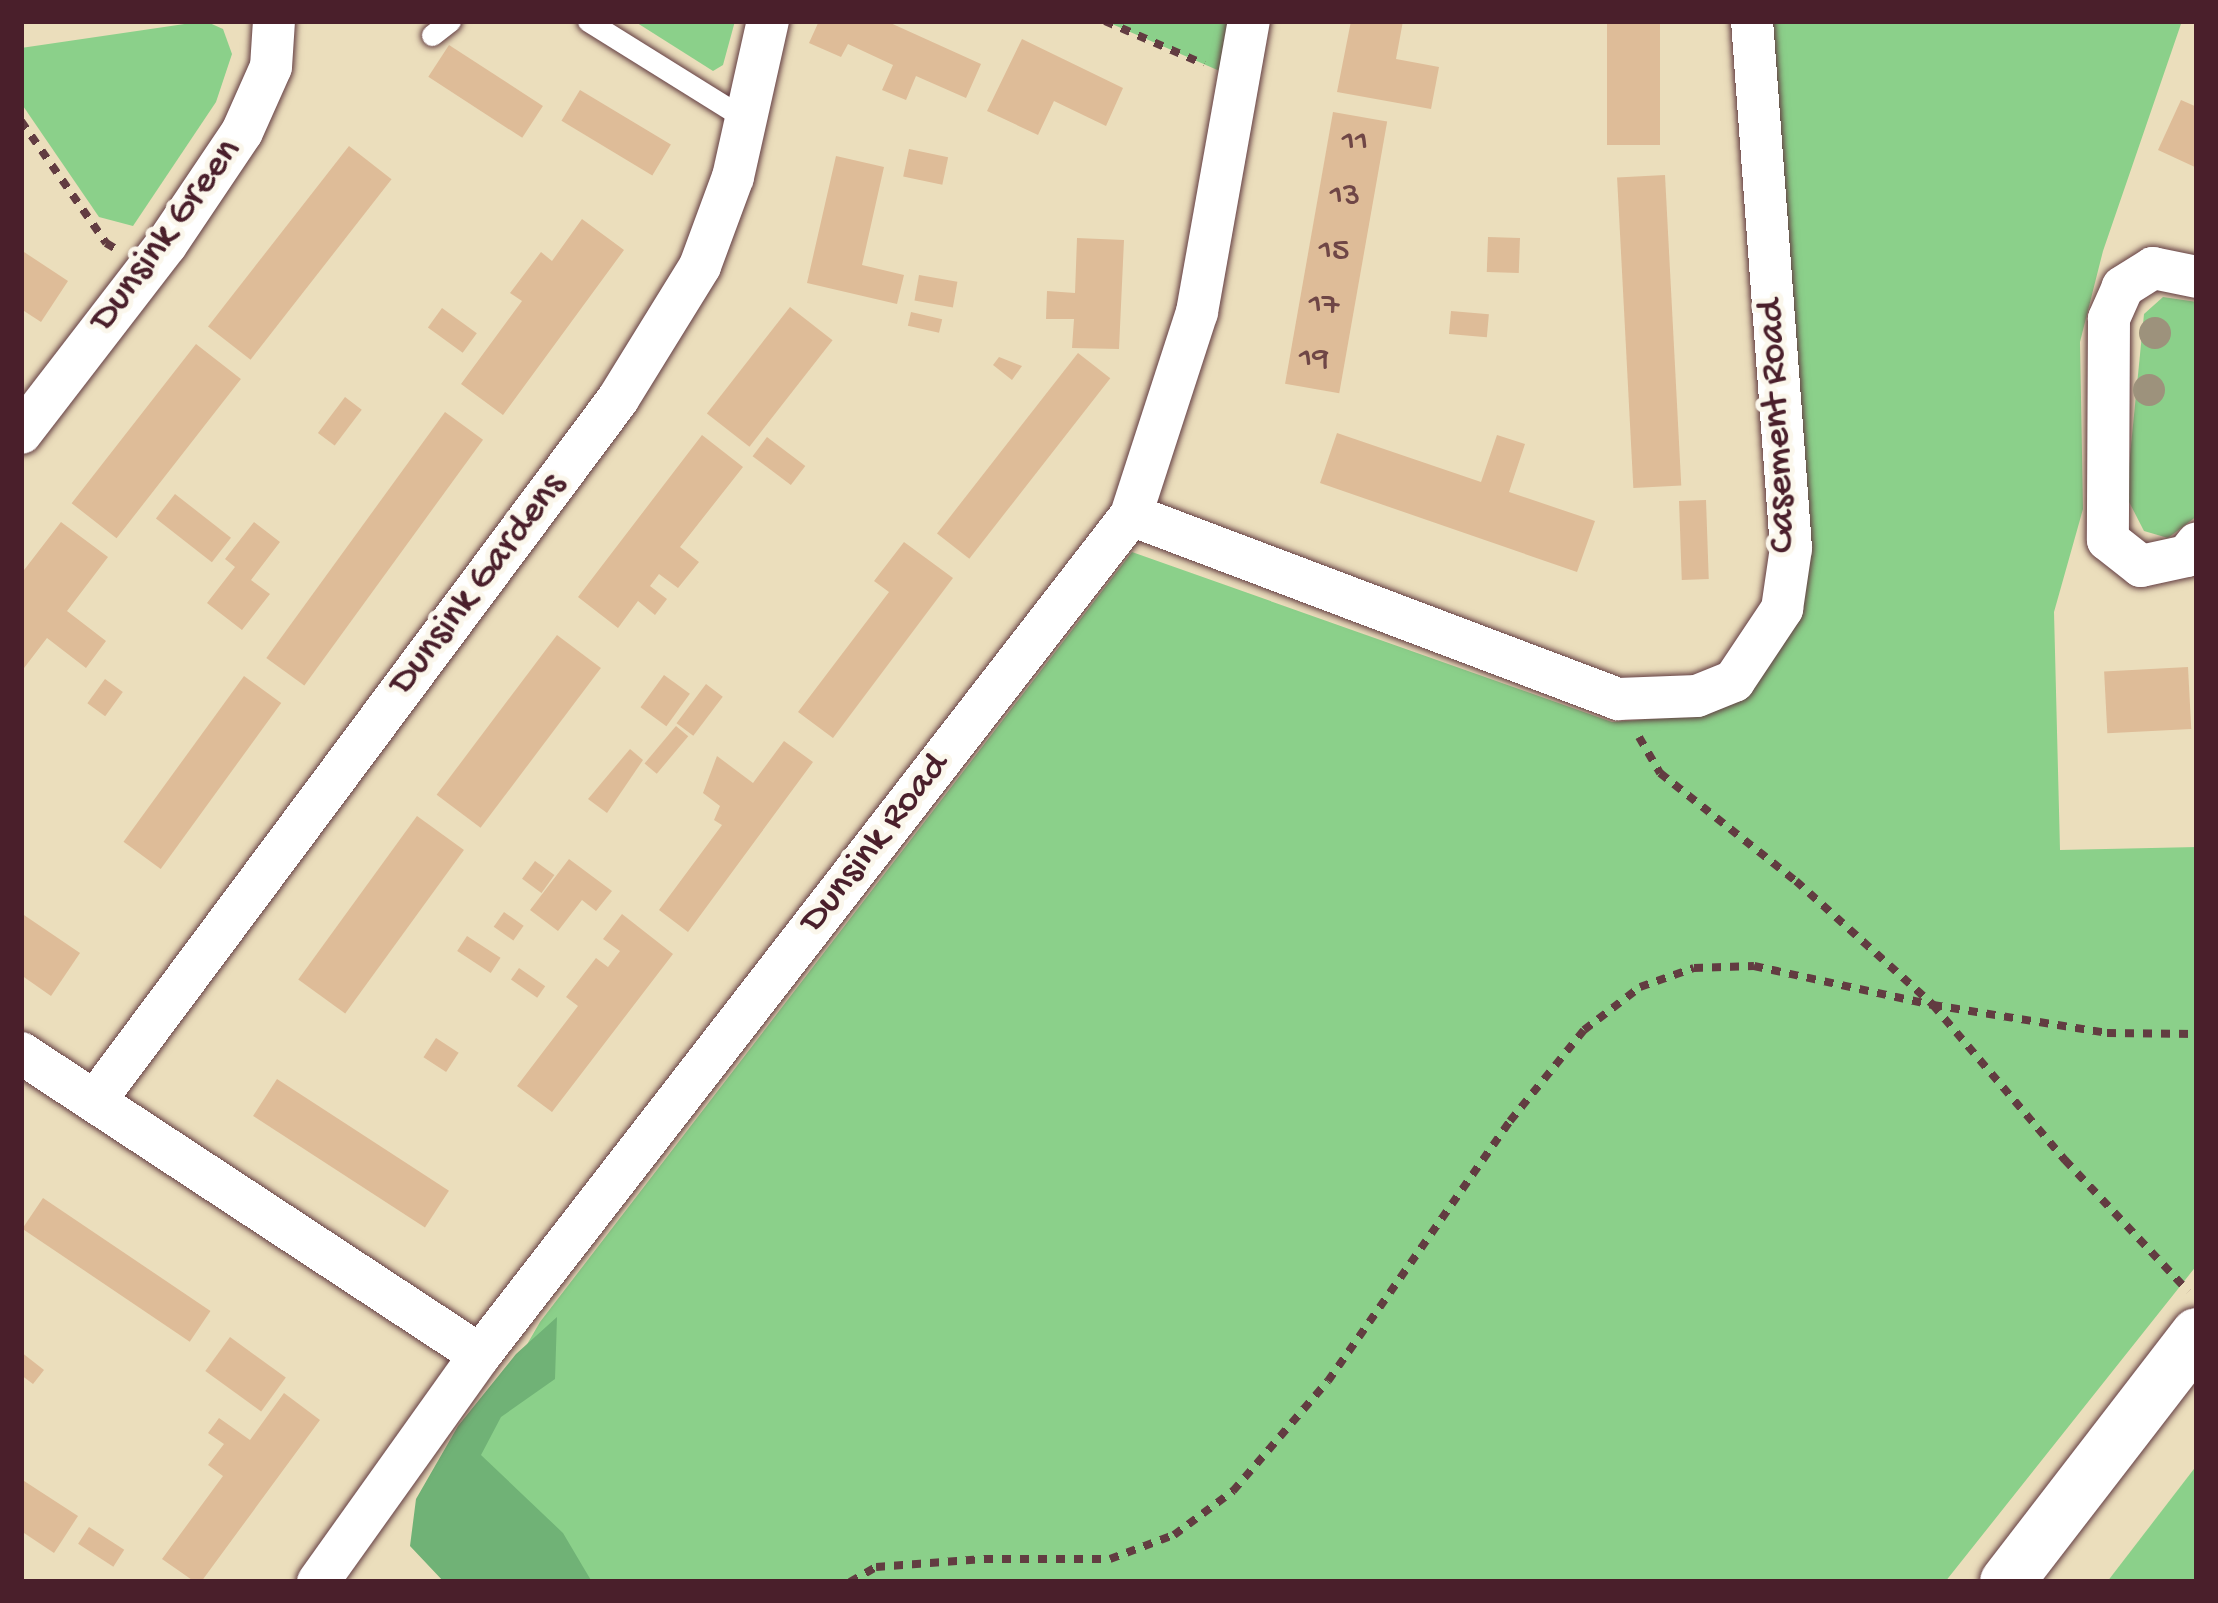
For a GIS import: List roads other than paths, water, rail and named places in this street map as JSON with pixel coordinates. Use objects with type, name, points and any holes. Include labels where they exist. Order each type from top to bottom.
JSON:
[{"type":"street","name":"Dunsink Green","points":[[21,433],[147,269],[242,132],[271,67],[274,21]]},
{"type":"street","name":"Dunsink Gardens","points":[[95,1101],[618,399],[700,266],[747,120],[767,21]]},
{"type":"street","name":"Dunsink Road","points":[[330,1577],[480,1355],[1131,514],[1197,312],[1249,21]]},
{"type":"street","name":"Casement Road","points":[[1131,514],[1618,699],[1697,696],[1734,681],[1782,609],[1791,548],[1752,21]]},
{"type":"street","points":[[2197,278],[2153,268],[2123,287],[2109,319],[2108,540],[2141,566],[2187,556],[2197,543]]},
{"type":"street","points":[[21,1053],[480,1355]]},
{"type":"street","points":[[2007,1582],[2197,1335]]},
{"type":"lane","points":[[588,21],[747,120]]}]
